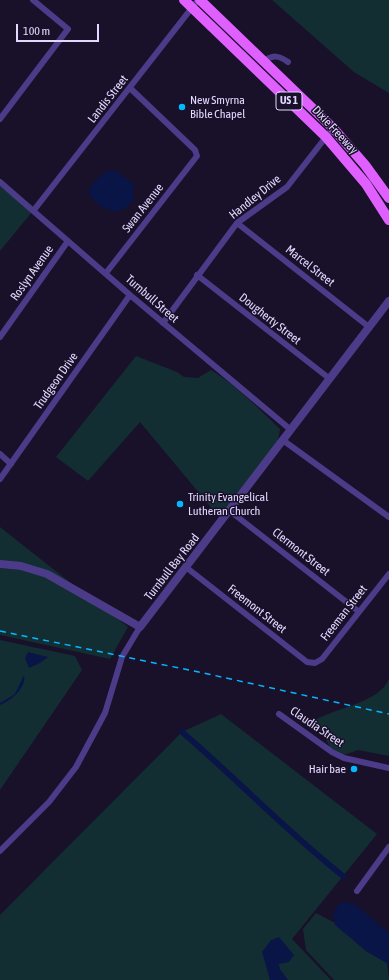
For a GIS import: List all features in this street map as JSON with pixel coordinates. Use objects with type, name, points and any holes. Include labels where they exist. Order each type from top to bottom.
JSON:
[{"type":"main road","name":"Dixie Freeway","points":[[184,0],[197,3],[263,61],[333,128],[362,162],[389,198]]},
{"type":"main road","name":"Dixie Freeway","points":[[197,3],[326,137],[366,184],[389,220]]},
{"type":"street","points":[[0,119],[68,29],[33,0]]},
{"type":"street","name":"Landis Street","points":[[34,210],[197,3]]},
{"type":"street","points":[[263,61],[274,56],[279,56],[288,62]]},
{"type":"street","name":"Swan Avenue","points":[[106,273],[197,156],[195,150],[130,88]]},
{"type":"street","name":"Handley Drive","points":[[163,323],[197,275],[237,223],[287,187],[333,128]]},
{"type":"street","name":"Turnbull Street","points":[[0,182],[130,295],[291,430]]},
{"type":"street","name":"Marcel Street","points":[[237,223],[370,327]]},
{"type":"street","name":"Roslyn Avenue","points":[[0,337],[68,241]]},
{"type":"street","name":"Dougherty Street","points":[[197,275],[330,379]]},
{"type":"street","name":"Trudgeon Drive","points":[[0,479],[130,295]]},
{"type":"street","name":"Turnbull Bay Road","points":[[140,627],[284,441],[389,301]]},
{"type":"street","points":[[284,441],[389,517]]},
{"type":"street","points":[[0,454],[11,464]]},
{"type":"street","name":"Clermont Street","points":[[230,511],[358,611]]},
{"type":"street","points":[[0,564],[21,566],[47,574],[140,627],[122,657],[105,713],[76,767],[49,802],[0,851]]},
{"type":"street","name":"Freemont Street","points":[[186,568],[307,662],[315,662]]},
{"type":"street","name":"Freeman Street","points":[[315,662],[322,659],[358,611],[389,574]]},
{"type":"street","name":"Claudia Street","points":[[279,714],[332,752],[344,758],[389,768]]},
{"type":"street","points":[[357,890],[389,847]]},
{"type":"green space","points":[[272,0],[389,0],[389,93],[354,72]]},
{"type":"green space","points":[[0,186],[32,212],[0,251]]},
{"type":"green space","points":[[136,356],[177,372],[184,377],[198,378],[211,370],[238,390],[280,429],[278,442],[220,518],[140,422],[88,481],[56,457]]},
{"type":"green space","points":[[0,527],[76,587],[0,561]]},
{"type":"green space","points":[[0,568],[21,570],[46,577],[109,612],[128,627],[110,659],[0,635]]},
{"type":"green space","points":[[0,640],[75,656],[82,670],[0,790]]},
{"type":"green space","points":[[389,679],[389,756],[358,750],[344,755],[330,747],[324,735],[315,728],[307,725],[328,714],[375,695],[383,688]]},
{"type":"green space","points":[[221,714],[377,834],[292,939],[331,980],[0,980],[0,915],[182,732]]},
{"type":"green space","points":[[316,913],[335,923],[366,951],[387,963],[389,980],[334,980],[306,950],[303,929]]},
{"type":"shaded area","points":[[112,170],[121,174],[134,185],[133,202],[119,211],[110,210],[100,206],[96,203],[88,191],[101,175]]},
{"type":"shaded area","points":[[28,652],[48,657],[29,668],[25,658]]},
{"type":"shaded area","points":[[24,675],[21,689],[13,697],[0,705],[0,703],[15,694]]},
{"type":"shaded area","points":[[340,902],[355,904],[389,933],[389,967],[387,963],[366,951],[335,925],[333,914]]},
{"type":"shaded area","points":[[279,937],[294,955],[289,962],[279,964],[280,969],[288,980],[270,980],[262,952],[271,940]]},
{"type":"waterway","points":[[182,732],[322,859],[343,876]]},
{"type":"railway","points":[[0,631],[208,674],[389,714]]},
{"type":"place","name":"New Smyrna Bible Chapel","points":[[182,107]]},
{"type":"place","name":"Trinity Evangelical Lutheran Church","points":[[180,504]]},
{"type":"place","name":"Hair bae","points":[[354,769]]}]
